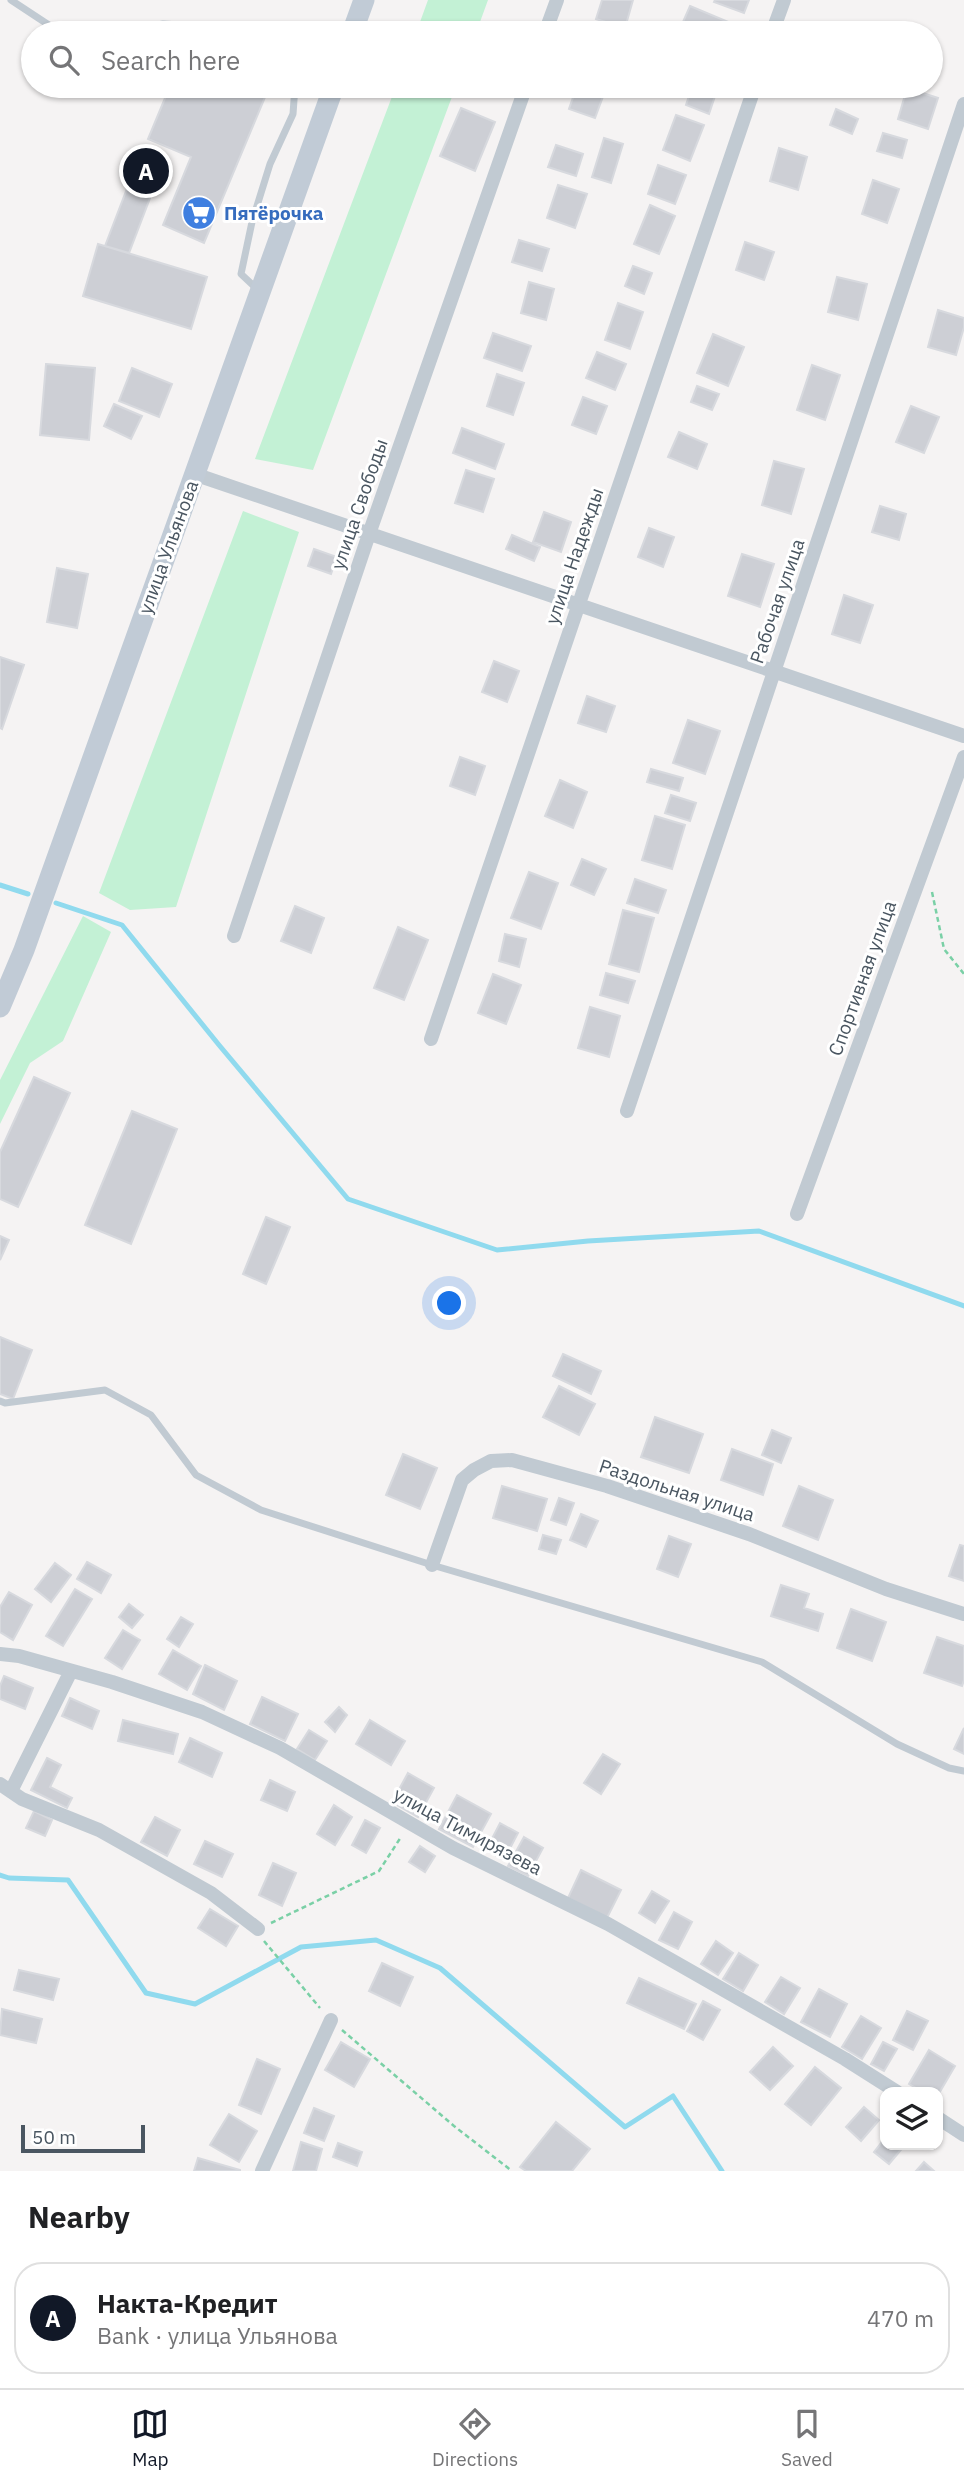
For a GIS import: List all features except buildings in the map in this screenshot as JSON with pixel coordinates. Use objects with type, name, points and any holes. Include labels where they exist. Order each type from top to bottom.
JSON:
[{"type":"main road","points":[[356,21],[364,0]]},
{"type":"main road","name":"улица Ульянова","points":[[0,1007],[28,937],[330,98]]},
{"type":"street","points":[[549,21],[556,0]]},
{"type":"street","points":[[776,21],[784,0]]},
{"type":"street","name":"улица Свободы","points":[[234,936],[369,534],[522,98]]},
{"type":"street","name":"улица Надежды","points":[[431,1040],[751,98]]},
{"type":"street","name":"Рабочая улица","points":[[627,1111],[964,104]]},
{"type":"street","points":[[194,474],[964,736]]},
{"type":"street","name":"Спортивная улица","points":[[797,1214],[964,757]]},
{"type":"street","name":"Раздольная улица","points":[[432,1565],[462,1480],[491,1461],[512,1460],[607,1486],[749,1534],[886,1589],[964,1614]]},
{"type":"street","name":"улица Тимирязева","points":[[0,1654],[71,1671],[202,1712],[280,1748],[453,1848],[608,1924],[889,2087]]},
{"type":"street","points":[[71,1671],[5,1788],[22,1799],[99,1830],[211,1893],[261,1935]]},
{"type":"street","points":[[261,2171],[331,2020]]},
{"type":"street","points":[[943,2121],[964,2135]]},
{"type":"lane","points":[[11,0],[43,21]]},
{"type":"lane","points":[[260,291],[242,274],[252,222],[270,164],[293,114],[294,98]]},
{"type":"lane","points":[[0,1401],[5,1403],[105,1390],[151,1415],[196,1475],[261,1510],[432,1565],[762,1662],[897,1744],[949,1768],[964,1771]]},
{"type":"path","points":[[925,862],[944,949],[964,974]]},
{"type":"path","points":[[410,1824],[379,1871],[261,1935],[286,1969],[331,2020],[454,2126],[512,2171]]},
{"type":"green space","points":[[428,0],[488,0],[480,21],[420,21]]},
{"type":"green space","points":[[391,98],[452,98],[313,470],[255,459]]},
{"type":"green space","points":[[243,511],[299,532],[176,907],[130,910],[99,893]]},
{"type":"green space","points":[[83,916],[111,932],[63,1041],[30,1063],[0,1124],[0,1080]]},
{"type":"waterway","points":[[0,885],[28,894]]},
{"type":"waterway","points":[[56,903],[122,925],[348,1199],[497,1250],[588,1241],[759,1231],[964,1306]]},
{"type":"waterway","points":[[0,1875],[9,1878],[68,1880],[146,1993],[195,2004],[301,1947],[376,1940],[440,1968],[625,2127],[673,2096],[722,2171]]},
{"type":"place","name":"Накта-Кредит","points":[[146,171]]},
{"type":"place","name":"Пятёрочка","points":[[199,213]]}]
